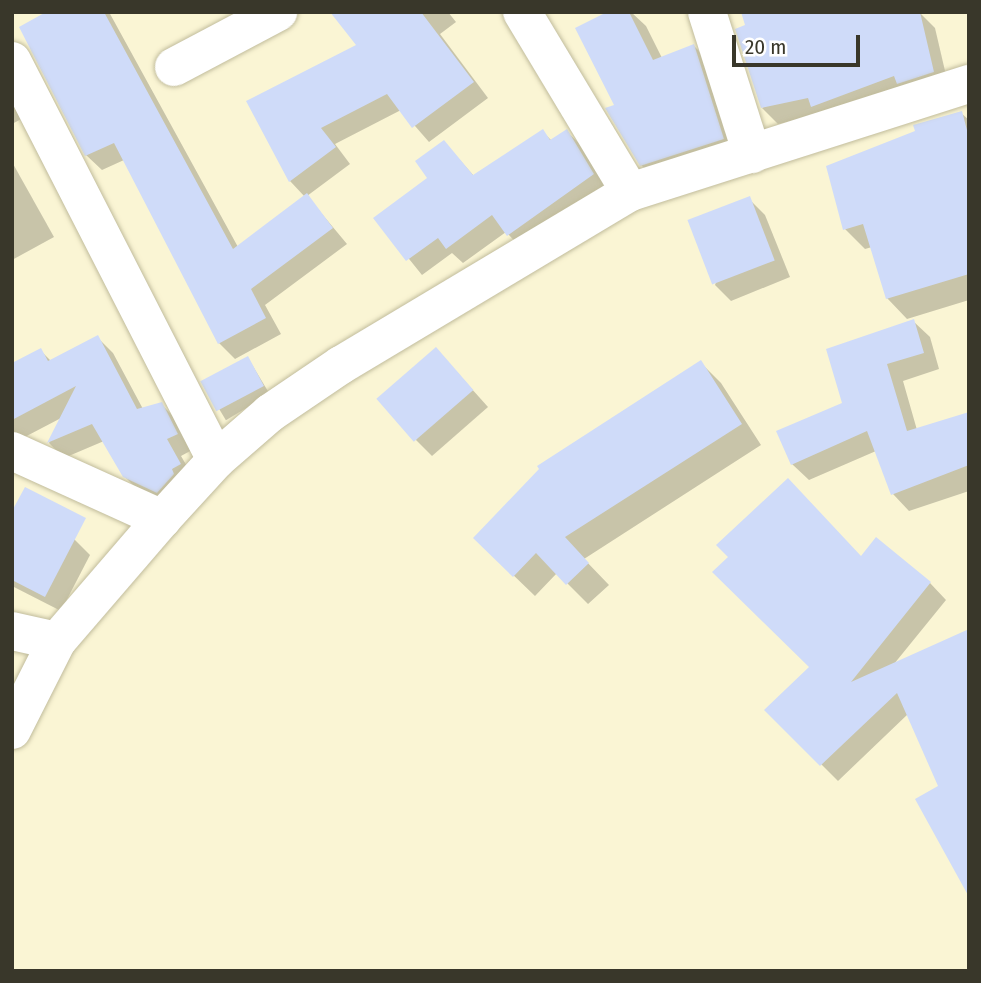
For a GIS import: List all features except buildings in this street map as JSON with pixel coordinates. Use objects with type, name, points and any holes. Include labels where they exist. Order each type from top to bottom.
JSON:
[{"type":"street","points":[[174,67],[278,12]]},
{"type":"street","points":[[522,12],[630,192]]},
{"type":"street","points":[[707,12],[752,153]]},
{"type":"street","points":[[12,61],[216,460]]},
{"type":"street","points":[[12,730],[57,641],[162,519],[216,460],[270,413],[341,365],[630,192],[969,84]]},
{"type":"street","points":[[12,451],[162,519]]},
{"type":"street","points":[[12,631],[57,641]]}]
